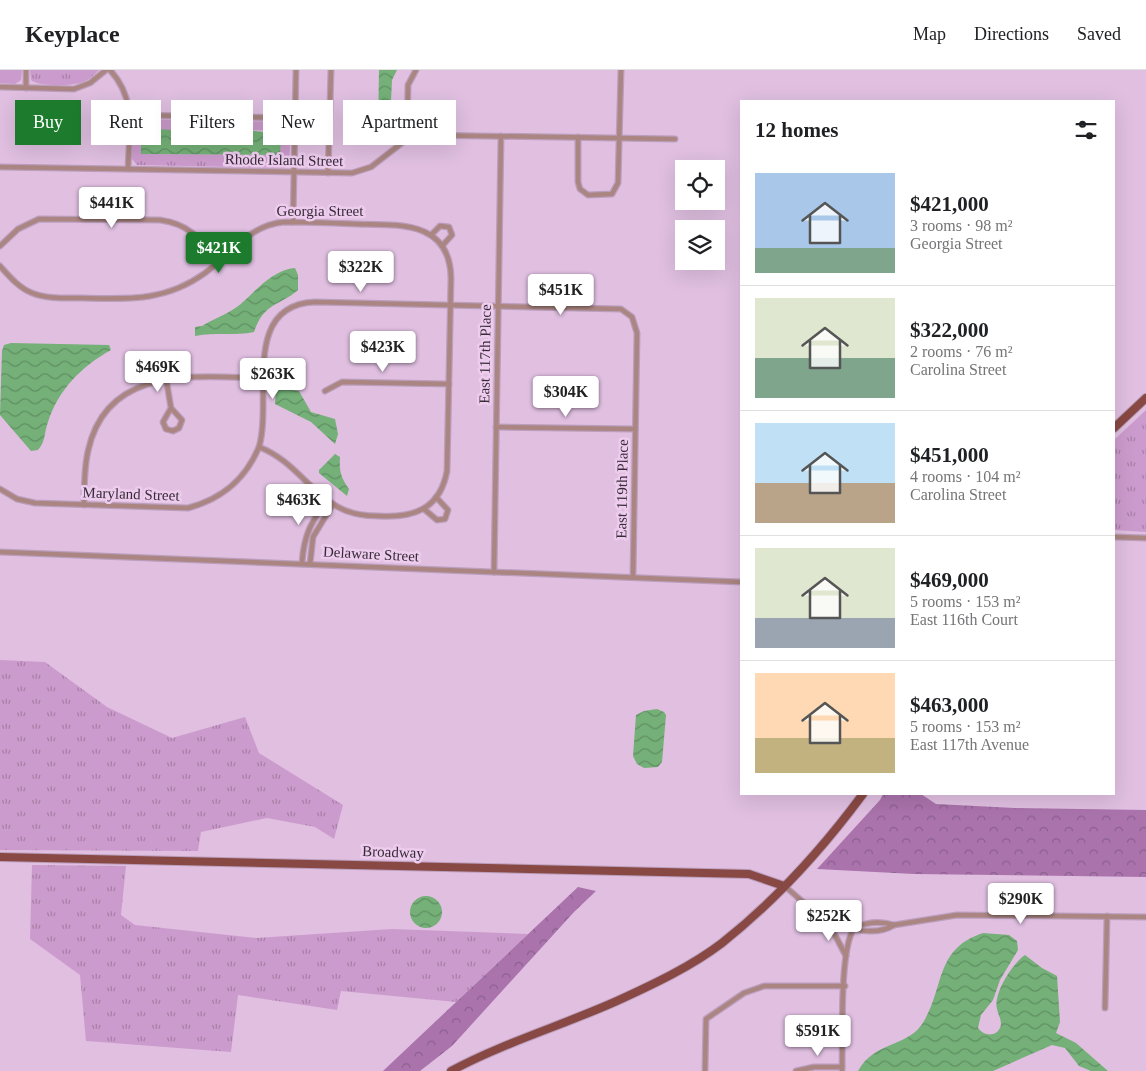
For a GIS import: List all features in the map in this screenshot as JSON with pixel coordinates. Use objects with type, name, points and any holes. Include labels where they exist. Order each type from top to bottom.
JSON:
[{"type":"main road","points":[[1115,427],[1146,398]]},
{"type":"main road","points":[[451,1071],[498,1048],[619,1000],[681,968],[721,944],[784,886],[844,820],[862,795]]},
{"type":"main road","name":"Broadway","points":[[0,857],[749,874],[784,886]]},
{"type":"street","points":[[26,70],[26,88]]},
{"type":"street","points":[[0,87],[79,88],[90,83],[106,70]]},
{"type":"street","points":[[110,70],[125,89],[127,100]]},
{"type":"street","points":[[295,100],[296,70]]},
{"type":"street","points":[[328,173],[330,70]]},
{"type":"street","points":[[408,100],[408,85],[416,70]]},
{"type":"street","points":[[578,137],[578,182],[580,189],[588,195],[608,195],[615,192],[618,183],[620,70]]},
{"type":"street","points":[[161,116],[263,117]]},
{"type":"street","name":"Rhode Island Street","points":[[456,135],[675,138]]},
{"type":"street","name":"East 117th Place","points":[[494,572],[501,136]]},
{"type":"street","points":[[128,145],[128,169]]},
{"type":"street","points":[[293,222],[294,145]]},
{"type":"street","name":"Rhode Island Street","points":[[0,167],[352,173],[364,170],[399,145]]},
{"type":"street","points":[[0,246],[18,229],[39,219],[160,220],[176,222],[194,233],[218,262]]},
{"type":"street","name":"Georgia Street","points":[[0,266],[21,287],[41,296],[131,299],[173,290],[206,273],[260,227],[275,223],[293,222],[406,225],[417,227],[431,235],[442,246],[448,258],[451,271],[450,304]]},
{"type":"street","points":[[431,235],[440,226],[449,227],[452,235],[442,246]]},
{"type":"street","points":[[450,304],[447,471],[442,487],[436,497],[424,509],[401,517],[354,514],[327,500],[285,460],[259,447],[262,428],[264,350],[267,335],[277,319],[289,309],[303,304],[450,304],[498,306]]},
{"type":"street","name":"East 119th Place","points":[[498,306],[615,307],[629,314],[634,321],[637,333],[633,577]]},
{"type":"street","points":[[84,505],[88,450],[95,430],[104,416],[129,392],[151,382],[166,378],[264,378]]},
{"type":"street","points":[[166,378],[170,408],[163,422],[166,429],[173,431],[179,428],[182,420],[170,408]]},
{"type":"street","points":[[325,391],[342,382],[449,384]]},
{"type":"street","points":[[496,427],[635,429]]},
{"type":"street","name":"Maryland Street","points":[[0,489],[17,498],[35,503],[179,509],[204,503],[218,497],[238,480],[252,462],[259,447]]},
{"type":"street","points":[[424,509],[436,520],[445,518],[448,510],[436,497]]},
{"type":"street","points":[[302,563],[307,532],[327,500]]},
{"type":"street","points":[[310,564],[313,537],[333,504]]},
{"type":"street","points":[[1115,537],[1146,538]]},
{"type":"street","name":"Delaware Street","points":[[0,552],[740,582]]},
{"type":"street","points":[[784,886],[827,920],[854,928]]},
{"type":"street","points":[[796,1071],[814,1067],[842,1069],[846,956],[849,936],[854,928],[862,924],[886,922],[894,925],[957,915],[1146,917]]},
{"type":"street","points":[[1105,1008],[1107,916]]},
{"type":"street","points":[[827,920],[846,956]]},
{"type":"street","points":[[705,1071],[706,1019],[744,993],[764,986],[845,986]]},
{"type":"green space","points":[[0,70],[22,70],[21,80],[15,84],[0,83]]},
{"type":"green space","points":[[30,70],[99,70],[83,82],[56,85],[41,84],[31,80]]},
{"type":"green space","points":[[161,119],[171,120],[171,130],[161,130]]},
{"type":"green space","points":[[253,121],[263,122],[263,130],[253,130]]},
{"type":"green space","points":[[132,145],[142,145],[143,154],[277,155],[280,152],[281,145],[290,145],[289,164],[285,168],[137,165],[132,159]]},
{"type":"green space","points":[[1146,410],[1146,532],[1115,530],[1115,439]]},
{"type":"green space","points":[[0,660],[45,662],[107,707],[172,738],[245,717],[259,753],[343,805],[334,839],[315,827],[267,818],[201,832],[198,851],[0,850]]},
{"type":"green space","points":[[882,795],[922,795],[936,804],[1015,808],[1146,810],[1146,877],[914,874],[817,869]]},
{"type":"green space","points":[[32,865],[126,866],[121,915],[135,925],[256,938],[392,929],[528,934],[456,1002],[341,991],[337,1010],[238,995],[231,1052],[86,1041],[80,975],[30,939]]},
{"type":"green space","points":[[578,887],[596,891],[574,912],[452,1046],[420,1071],[383,1071]]},
{"type":"water","points":[[379,70],[397,70],[392,80],[391,100],[378,100]]},
{"type":"water","points":[[161,129],[171,130],[171,145],[253,145],[253,131],[263,132],[263,145],[281,145],[280,152],[277,155],[141,154],[141,145],[161,145]]},
{"type":"water","points":[[295,268],[298,275],[298,290],[268,310],[258,322],[254,332],[195,336],[195,327],[202,326],[240,305],[280,272]]},
{"type":"water","points":[[11,343],[109,345],[111,350],[81,371],[65,389],[52,410],[44,440],[38,450],[31,451],[0,415],[2,351],[4,345]]},
{"type":"water","points":[[276,390],[299,391],[311,412],[335,419],[338,434],[335,444],[311,422],[275,404]]},
{"type":"water","points":[[335,454],[340,457],[341,474],[349,489],[347,496],[319,473],[319,470]]},
{"type":"water","points":[[657,709],[666,715],[662,762],[658,767],[644,768],[637,764],[633,756],[636,715],[644,711]]},
{"type":"water","points":[[426,896],[432,897],[437,901],[441,906],[441,918],[437,923],[432,927],[426,928],[420,927],[415,923],[411,918],[410,912],[411,906],[415,901],[420,897]]},
{"type":"water","points":[[983,933],[1009,935],[1017,941],[1018,950],[1000,980],[993,1000],[981,1015],[978,1028],[986,1034],[992,1034],[1000,1028],[1001,1020],[997,1009],[998,995],[1010,971],[1025,955],[1042,968],[1057,976],[1060,1022],[1056,1033],[1076,1043],[1108,1071],[1091,1071],[1079,1066],[1065,1048],[1052,1045],[993,1071],[858,1071],[873,1054],[901,1041],[918,1030],[931,1008],[943,970],[949,958],[956,948]]}]
